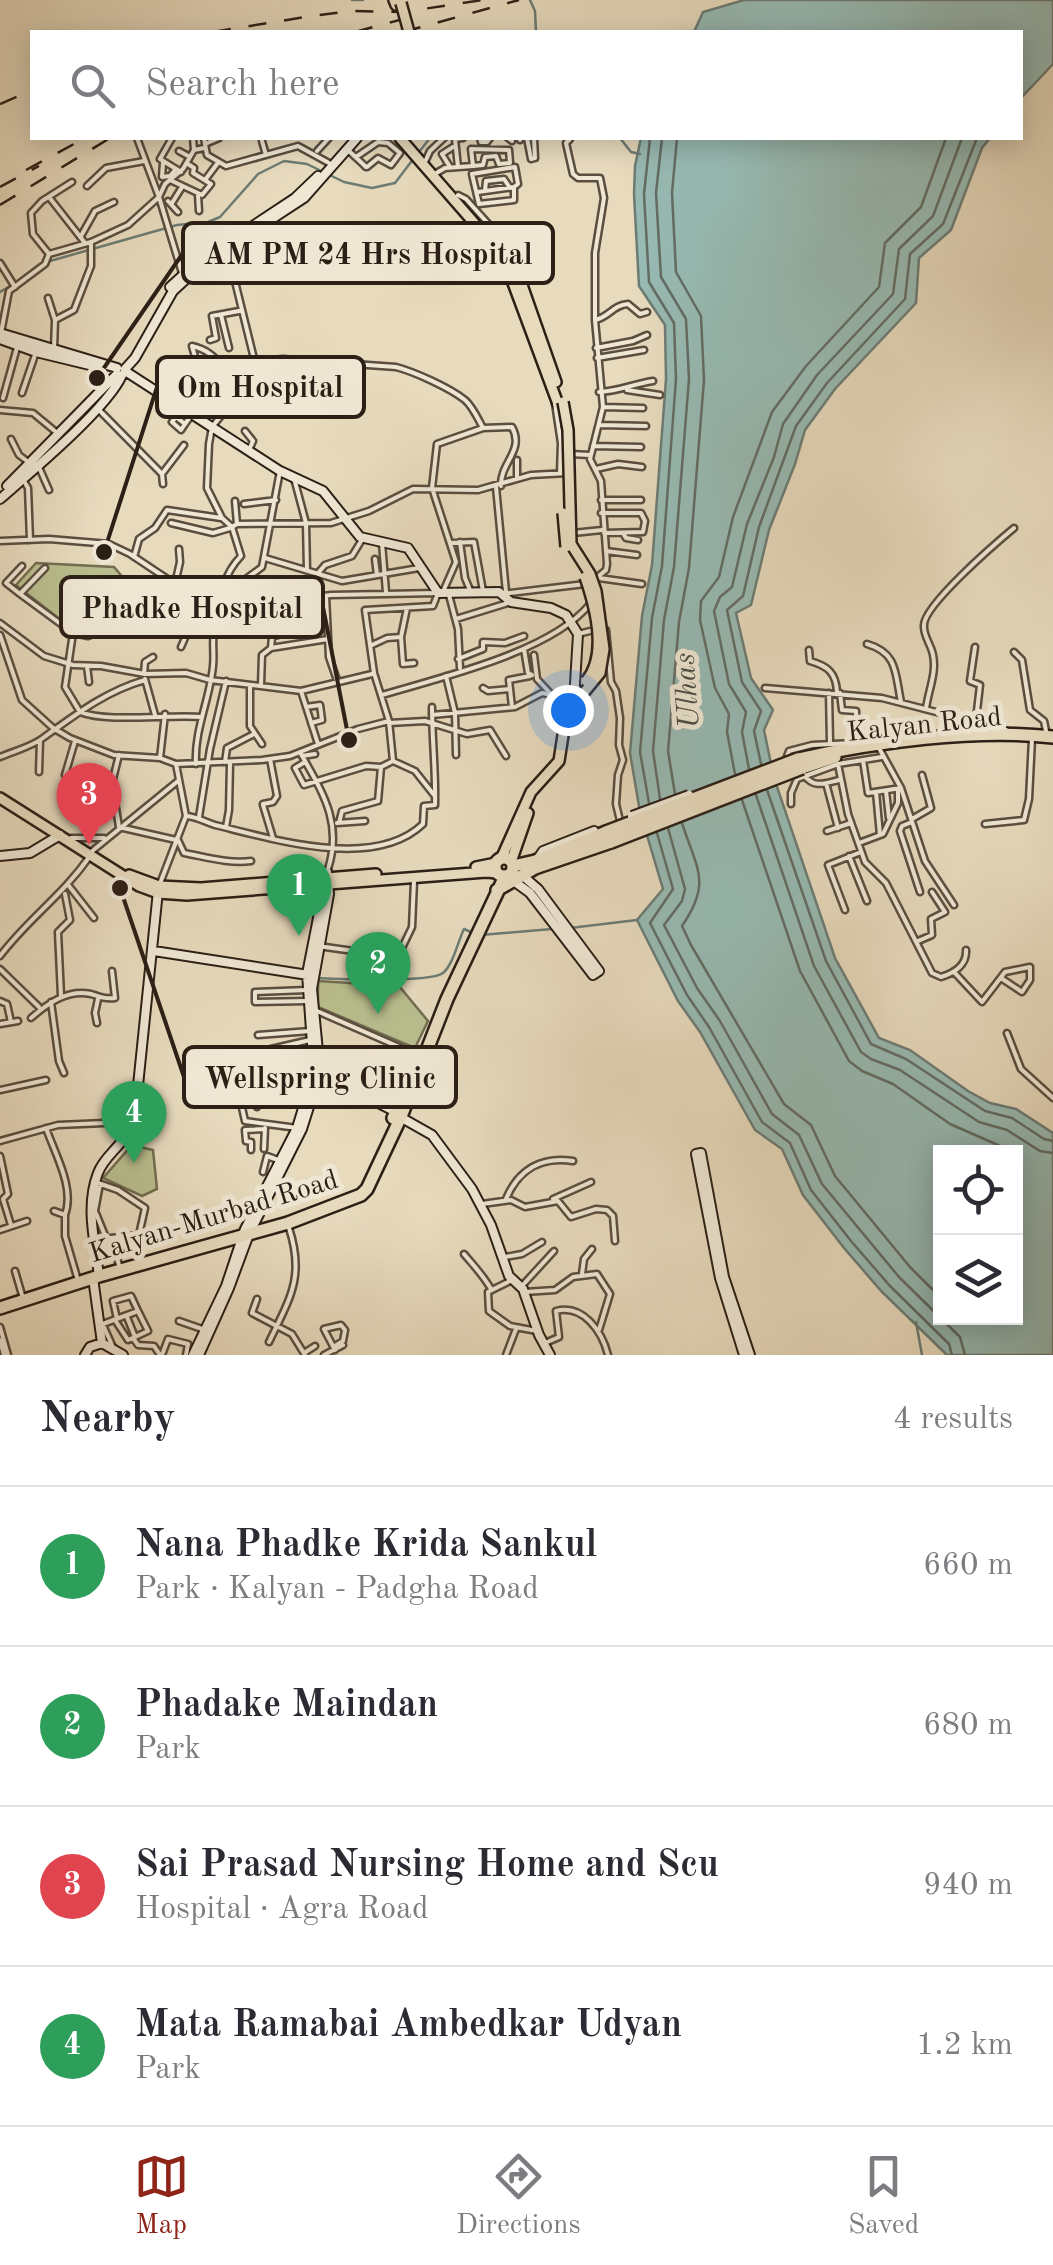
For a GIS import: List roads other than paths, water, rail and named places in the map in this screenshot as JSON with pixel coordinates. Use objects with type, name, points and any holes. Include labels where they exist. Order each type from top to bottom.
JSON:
[{"type":"highway","name":"Kalyan Road","points":[[801,765],[870,751],[1007,737]]},
{"type":"highway","points":[[0,1305],[77,1277],[287,1221],[359,1187],[399,1117],[419,1055],[475,932],[497,890],[513,875],[607,834],[801,765],[826,748],[870,751],[942,739],[1046,738]]},
{"type":"highway","points":[[515,849],[536,864]]},
{"type":"highway","points":[[419,1055],[458,978],[475,932],[513,875]]},
{"type":"highway","name":"Kalyan-Murbad Road","points":[[0,1305],[160,1256]]},
{"type":"main road","points":[[398,2],[405,30]]},
{"type":"main road","points":[[406,140],[496,240]]},
{"type":"main road","points":[[435,173],[496,240],[559,398],[564,430],[563,532],[566,546],[586,580],[599,647],[591,675],[566,716],[560,760],[531,792],[513,875]]},
{"type":"main road","points":[[513,875],[515,849],[532,802],[567,756],[577,697]]},
{"type":"main road","points":[[0,796],[91,854],[158,890],[443,871],[513,875]]},
{"type":"main road","points":[[326,878],[513,875]]},
{"type":"street","points":[[138,140],[184,277]]},
{"type":"street","points":[[171,140],[162,177],[178,170],[204,143],[207,155],[230,166],[298,146],[329,165]]},
{"type":"street","points":[[193,140],[194,150]]},
{"type":"street","points":[[318,152],[327,140]]},
{"type":"street","points":[[0,497],[97,408],[170,286],[303,195],[351,140]]},
{"type":"street","points":[[329,165],[352,140]]},
{"type":"street","points":[[424,160],[442,140]]},
{"type":"street","points":[[455,140],[458,167]]},
{"type":"street","points":[[467,140],[473,166]]},
{"type":"street","points":[[460,542],[470,590],[504,593],[585,584],[606,570],[600,480],[590,455],[603,407],[595,320],[602,182],[598,177],[578,178],[573,174],[566,143],[569,140]]},
{"type":"street","points":[[262,141],[266,154]]},
{"type":"street","points":[[347,149],[366,167],[378,158],[389,166],[400,154],[388,143],[378,142],[356,157]]},
{"type":"street","points":[[450,168],[442,154],[456,146]]},
{"type":"street","points":[[435,173],[484,164],[485,157],[498,157],[501,164],[510,161],[506,147],[471,149]]},
{"type":"street","points":[[180,150],[190,157]]},
{"type":"street","points":[[152,154],[178,170]]},
{"type":"street","points":[[164,161],[171,157]]},
{"type":"street","points":[[88,186],[106,168],[144,161]]},
{"type":"street","points":[[186,163],[211,184],[198,195]]},
{"type":"street","points":[[205,180],[218,163]]},
{"type":"street","points":[[476,206],[478,193],[473,172],[516,167],[518,184],[513,188],[478,193]]},
{"type":"street","points":[[48,256],[89,244],[128,226],[158,197],[178,170]]},
{"type":"street","points":[[476,206],[514,200],[513,188],[504,179],[486,181],[485,191]]},
{"type":"street","points":[[170,180],[198,195]]},
{"type":"street","points":[[48,256],[33,234],[31,213],[72,182]]},
{"type":"street","points":[[178,212],[170,202],[182,186]]},
{"type":"street","points":[[478,193],[513,188]]},
{"type":"street","points":[[208,189],[218,196]]},
{"type":"street","points":[[198,195],[198,211]]},
{"type":"street","points":[[184,277],[303,195]]},
{"type":"street","points":[[458,195],[476,206],[494,229],[496,240]]},
{"type":"street","points":[[49,197],[89,244],[92,258],[74,310],[56,320]]},
{"type":"street","points":[[80,237],[95,211],[114,202]]},
{"type":"street","points":[[224,251],[257,370]]},
{"type":"street","points":[[48,256],[45,264],[7,295],[0,335],[36,352],[121,371]]},
{"type":"street","points":[[0,264],[15,286]]},
{"type":"street","points":[[48,298],[56,320],[54,349]]},
{"type":"street","points":[[595,320],[607,317],[620,305],[628,304],[640,314],[647,312]]},
{"type":"street","points":[[210,340],[216,338],[212,316],[242,311]]},
{"type":"street","points":[[221,315],[229,348]]},
{"type":"street","points":[[596,348],[632,342],[647,335]]},
{"type":"street","points":[[18,342],[54,349],[138,379],[280,470],[322,491],[351,529],[363,538],[408,548],[419,568],[443,594],[456,619],[460,670]]},
{"type":"street","points":[[3,398],[18,342]]},
{"type":"street","points":[[202,401],[202,384],[192,346],[218,357],[233,377],[245,383]]},
{"type":"street","points":[[597,358],[644,350]]},
{"type":"street","points":[[22,393],[36,352]]},
{"type":"street","points":[[233,526],[222,518],[207,488],[212,427],[245,383],[271,360],[294,358],[410,371],[465,401],[484,428]]},
{"type":"street","points":[[34,465],[121,371]]},
{"type":"street","points":[[599,392],[653,381]]},
{"type":"street","points":[[184,408],[184,390],[202,384]]},
{"type":"street","points":[[626,389],[631,393],[660,395]]},
{"type":"street","points":[[172,523],[213,533],[233,526],[330,523],[413,489],[478,490],[517,478],[570,472],[570,426],[564,396],[559,398],[560,473]]},
{"type":"street","points":[[603,407],[643,408]]},
{"type":"street","points":[[97,408],[162,474],[163,484]]},
{"type":"street","points":[[0,410],[37,414],[59,436]]},
{"type":"street","points":[[185,424],[193,413]]},
{"type":"street","points":[[600,425],[646,426]]},
{"type":"street","points":[[393,761],[389,722],[374,674],[365,610],[432,606],[443,594],[456,562],[432,488],[438,444],[484,428],[512,427],[516,433],[516,450],[504,466],[499,486],[504,593],[512,602]]},
{"type":"street","points":[[245,430],[253,441],[250,450]]},
{"type":"street","points":[[11,439],[19,455],[34,465],[50,490]]},
{"type":"street","points":[[162,474],[184,445]]},
{"type":"street","points":[[593,446],[641,447]]},
{"type":"street","points":[[570,454],[590,455]]},
{"type":"street","points":[[517,460],[517,478]]},
{"type":"street","points":[[596,469],[618,464],[642,467]]},
{"type":"street","points":[[233,615],[234,593],[241,579],[262,567],[280,470]]},
{"type":"street","points":[[22,476],[28,488],[30,540]]},
{"type":"street","points":[[294,478],[306,523],[307,570]]},
{"type":"street","points":[[244,504],[276,500]]},
{"type":"street","points":[[601,500],[641,500]]},
{"type":"street","points":[[196,764],[214,631],[220,618],[220,592],[240,556],[233,526],[235,501]]},
{"type":"street","points":[[134,557],[139,539],[155,528],[168,510],[222,518]]},
{"type":"street","points":[[573,533],[644,532],[643,514],[600,514]]},
{"type":"street","points":[[926,709],[934,674],[925,617],[1014,528]]},
{"type":"street","points":[[623,532],[626,538],[638,540]]},
{"type":"street","points":[[318,573],[326,565],[352,556],[363,538]]},
{"type":"street","points":[[382,540],[386,592]]},
{"type":"street","points":[[0,541],[109,544],[175,584],[234,593]]},
{"type":"street","points":[[450,543],[474,542],[483,590]]},
{"type":"street","points":[[175,584],[180,562],[178,550]]},
{"type":"street","points":[[606,551],[638,555]]},
{"type":"street","points":[[264,558],[342,581],[419,568]]},
{"type":"street","points":[[375,559],[377,575]]},
{"type":"street","points":[[22,566],[6,583],[73,633],[88,636],[111,626]]},
{"type":"street","points":[[20,594],[45,568]]},
{"type":"street","points":[[599,578],[642,584]]},
{"type":"street","points":[[585,584],[594,630],[595,661]]},
{"type":"street","points":[[181,647],[188,632],[185,612],[198,604],[202,588]]},
{"type":"street","points":[[220,618],[280,601],[326,596],[483,590]]},
{"type":"street","points":[[326,596],[332,668],[338,683]]},
{"type":"street","points":[[271,648],[272,637],[281,634],[292,610],[309,598]]},
{"type":"street","points":[[432,715],[512,707],[542,693],[577,697],[578,634],[558,609],[512,602],[456,619]]},
{"type":"street","points":[[407,606],[401,638],[403,664],[414,663]]},
{"type":"street","points":[[382,695],[524,649],[590,606]]},
{"type":"street","points":[[0,622],[44,656],[68,664],[144,676],[186,672],[210,680],[301,691],[374,674]]},
{"type":"street","points":[[578,634],[605,628],[611,682],[619,704],[619,745],[624,760],[618,774],[616,804],[624,848]]},
{"type":"street","points":[[10,629],[1,636],[3,648],[22,700],[53,728],[75,740],[119,755],[160,758],[176,764],[315,754]]},
{"type":"street","points":[[73,633],[66,687],[80,712],[106,717],[202,717]]},
{"type":"street","points":[[458,659],[483,649],[483,642],[505,643],[524,636]]},
{"type":"street","points":[[260,686],[262,655],[271,648],[328,638]]},
{"type":"street","points":[[372,645],[386,638],[401,638]]},
{"type":"street","points":[[867,644],[890,656],[901,702]]},
{"type":"street","points":[[975,647],[970,681],[980,684],[978,710],[986,717],[988,727]]},
{"type":"street","points":[[524,649],[533,675],[550,693]]},
{"type":"street","points":[[809,650],[810,661],[822,664],[833,674],[842,710],[856,713],[870,751],[899,788],[931,873],[954,905]]},
{"type":"street","points":[[986,824],[1024,820],[1046,738],[1044,721],[1030,710],[1023,662],[1014,652]]},
{"type":"street","points":[[533,675],[534,655]]},
{"type":"street","points":[[154,658],[144,664],[144,676],[155,715]]},
{"type":"street","points":[[88,666],[89,682]]},
{"type":"street","points":[[446,674],[456,713],[456,755]]},
{"type":"street","points":[[512,707],[509,680],[533,675]]},
{"type":"street","points":[[0,757],[40,740],[113,691],[144,676]]},
{"type":"street","points":[[199,817],[226,681]]},
{"type":"street","points":[[250,685],[250,726],[262,744]]},
{"type":"street","points":[[483,688],[510,689]]},
{"type":"street","points":[[766,688],[839,692],[901,702],[1004,728],[1007,737]]},
{"type":"street","points":[[301,691],[318,745]]},
{"type":"street","points":[[829,692],[826,748],[801,746],[786,754],[792,776],[801,765],[838,764],[870,751]]},
{"type":"street","points":[[306,707],[320,706],[322,720],[311,722]]},
{"type":"street","points":[[186,816],[294,846],[357,848],[399,842],[423,824],[424,806],[435,805],[432,706]]},
{"type":"street","points":[[160,758],[165,714]]},
{"type":"street","points":[[393,761],[303,785],[295,768],[318,745],[389,722],[433,723],[467,734],[490,730],[506,756]]},
{"type":"street","points":[[942,723],[942,739]]},
{"type":"street","points":[[226,826],[230,810],[226,748],[254,734]]},
{"type":"street","points":[[39,772],[40,740]]},
{"type":"street","points":[[65,775],[75,740]]},
{"type":"street","points":[[870,751],[866,791],[899,788]]},
{"type":"street","points":[[119,755],[112,783],[119,826]]},
{"type":"street","points":[[303,757],[336,823]]},
{"type":"street","points":[[270,759],[276,796],[273,802],[263,805],[273,838]]},
{"type":"street","points":[[393,761],[414,771],[435,797]]},
{"type":"street","points":[[102,1343],[91,1212],[107,1156],[125,1137],[131,1122],[154,951],[158,890],[186,816],[176,764]]},
{"type":"street","points":[[838,764],[839,780],[860,848],[872,870],[886,883],[934,976],[954,972],[966,959],[966,950]]},
{"type":"street","points":[[801,765],[809,782],[839,780]]},
{"type":"street","points":[[791,804],[801,765]]},
{"type":"street","points":[[193,1355],[228,1287],[247,1231],[300,1128],[318,1072],[307,990],[335,847],[336,823],[342,811],[378,801],[381,767]]},
{"type":"street","points":[[311,772],[320,770]]},
{"type":"street","points":[[920,892],[900,831],[931,808],[922,775]]},
{"type":"street","points":[[0,956],[22,928],[66,888],[104,838],[178,781]]},
{"type":"street","points":[[826,783],[838,828]]},
{"type":"street","points":[[844,910],[828,866],[880,836],[898,802],[899,788]]},
{"type":"street","points":[[886,790],[889,818]]},
{"type":"street","points":[[876,792],[880,836]]},
{"type":"street","points":[[336,823],[365,821]]},
{"type":"street","points":[[827,831],[851,823]]},
{"type":"street","points":[[119,826],[177,839]]},
{"type":"street","points":[[0,856],[30,854],[65,836],[104,838]]},
{"type":"street","points":[[177,839],[184,853],[205,854],[230,862],[252,861]]},
{"type":"street","points":[[849,856],[867,901]]},
{"type":"street","points":[[536,864],[513,875],[562,928],[599,971],[593,976],[562,928]]},
{"type":"street","points":[[316,946],[375,954],[401,950],[412,927],[415,877]]},
{"type":"street","points":[[66,888],[94,918]]},
{"type":"street","points":[[61,996],[58,932],[70,920],[66,888]]},
{"type":"street","points":[[918,942],[932,935],[932,919],[945,912],[932,892]]},
{"type":"street","points":[[154,951],[310,975]]},
{"type":"street","points":[[954,972],[982,1002],[1005,972],[1030,968],[1030,980],[1022,992],[1001,978]]},
{"type":"street","points":[[0,969],[41,1009]]},
{"type":"street","points":[[31,1018],[61,996],[79,992],[111,999],[116,996],[112,972]]},
{"type":"street","points":[[309,1006],[310,975]]},
{"type":"street","points":[[307,990],[256,992],[255,1002],[309,1006],[419,1055]]},
{"type":"street","points":[[96,1024],[94,1013],[99,997]]},
{"type":"street","points":[[0,1001],[8,1004],[11,1022]]},
{"type":"street","points":[[51,1002],[64,1073]]},
{"type":"street","points":[[0,1024],[18,1021]]},
{"type":"street","points":[[1007,1032],[1020,1068],[1053,1098]]},
{"type":"street","points":[[258,1035],[312,1034]]},
{"type":"street","points":[[248,1060],[264,1058],[267,1050],[312,1034]]},
{"type":"street","points":[[252,1150],[251,1142],[246,1141],[231,1058],[241,1054],[248,1060],[257,1107]]},
{"type":"street","points":[[318,1072],[432,1135],[480,1202],[512,1280],[523,1290],[550,1355]]},
{"type":"street","points":[[0,1090],[46,1080]]},
{"type":"street","points":[[0,1141],[80,1122],[131,1122]]},
{"type":"street","points":[[245,1122],[265,1127]]},
{"type":"street","points":[[264,1148],[265,1127]]},
{"type":"street","points":[[46,1128],[67,1188],[65,1236],[77,1277]]},
{"type":"street","points":[[246,1129],[300,1128]]},
{"type":"street","points":[[698,1154],[724,1277],[747,1355]]},
{"type":"street","points":[[0,1156],[8,1194],[2,1198],[12,1225]]},
{"type":"street","points":[[263,1172],[268,1156],[284,1163]]},
{"type":"street","points":[[506,1200],[514,1182],[532,1166],[551,1159],[573,1161]]},
{"type":"street","points":[[480,1202],[506,1200],[525,1207],[591,1182]]},
{"type":"street","points":[[98,1183],[118,1190],[146,1210],[140,1235],[106,1238],[95,1211],[98,1183]]},
{"type":"street","points":[[548,1201],[561,1202],[571,1217],[596,1209],[608,1210],[613,1216],[615,1241]]},
{"type":"street","points":[[54,1210],[64,1215]]},
{"type":"street","points":[[0,1230],[27,1220]]},
{"type":"street","points":[[269,1342],[297,1276],[297,1250],[287,1221]]},
{"type":"street","points":[[111,1238],[119,1265]]},
{"type":"street","points":[[503,1258],[522,1254],[542,1242]]},
{"type":"street","points":[[582,1274],[584,1260],[592,1249]]},
{"type":"street","points":[[523,1290],[554,1251]]},
{"type":"street","points":[[464,1254],[491,1290]]},
{"type":"street","points":[[16,1271],[22,1295]]},
{"type":"street","points":[[523,1290],[555,1290],[568,1279],[597,1274],[610,1294],[600,1330],[608,1355]]},
{"type":"street","points":[[512,1280],[491,1290],[486,1298],[489,1311],[516,1328],[538,1332]]},
{"type":"street","points":[[131,1296],[138,1311],[148,1331],[126,1340],[113,1302],[131,1296]]},
{"type":"street","points":[[257,1299],[252,1313],[296,1338],[305,1354],[315,1346]]},
{"type":"street","points":[[542,1343],[560,1336],[557,1309],[577,1312],[600,1330]]},
{"type":"street","points":[[102,1325],[138,1311]]},
{"type":"street","points":[[126,1315],[138,1345],[154,1346],[161,1355],[168,1340],[188,1344],[193,1355]]},
{"type":"street","points":[[180,1322],[207,1330]]},
{"type":"street","points":[[102,1325],[112,1345],[126,1355]]},
{"type":"street","points":[[341,1325],[345,1330],[335,1348],[324,1329],[341,1325]]},
{"type":"street","points":[[0,1327],[6,1355]]},
{"type":"street","points":[[506,1355],[516,1328]]},
{"type":"street","points":[[0,1340],[6,1355]]},
{"type":"street","points":[[85,1355],[90,1346],[102,1343],[126,1355]]},
{"type":"street","points":[[324,1355],[344,1345]]},
{"type":"water","points":[[744,0],[1053,0],[1053,64],[1023,96],[1023,30],[695,30],[703,12]]},
{"type":"water","name":"Ulhas","points":[[641,140],[988,140],[951,230],[919,258],[916,303],[835,389],[805,430],[769,530],[751,605],[736,613],[751,678],[773,710],[764,730],[774,778],[835,958],[879,1038],[910,1050],[968,1091],[990,1103],[1016,1109],[1053,1133],[1053,1355],[947,1355],[882,1292],[803,1195],[782,1149],[755,1130],[700,1032],[678,1001],[637,920],[663,889],[640,812],[630,753],[642,616],[652,565],[666,379],[665,325],[639,286],[634,194]]},
{"type":"waterway","points":[[352,0],[363,0]]},
{"type":"waterway","points":[[530,0],[536,30]]},
{"type":"waterway","points":[[419,152],[428,140]]},
{"type":"waterway","points":[[622,140],[631,152],[640,154]]},
{"type":"waterway","points":[[16,283],[43,263],[177,225],[220,217],[258,174],[284,161],[307,164],[344,182],[372,188],[395,183],[414,158]]},
{"type":"waterway","points":[[0,292],[12,285]]},
{"type":"waterway","points":[[570,928],[637,920]]},
{"type":"waterway","points":[[316,978],[383,980],[435,976],[450,964],[464,929],[473,933]]},
{"type":"waterway","points":[[481,935],[552,929]]},
{"type":"waterway","points":[[916,1322],[922,1355]]},
{"type":"railway","points":[[225,30],[350,11],[403,12],[483,0]]},
{"type":"railway","points":[[410,30],[519,0]]},
{"type":"railway","points":[[362,30],[403,19]]},
{"type":"railway","points":[[0,104],[30,91]]},
{"type":"railway","points":[[26,170],[81,140]]},
{"type":"railway","points":[[0,205],[107,140]]},
{"type":"railway","points":[[0,187],[39,166]]},
{"type":"place","name":"AM PM 24 Hrs Hospital","points":[[97,378]]},
{"type":"place","name":"Om Hospital","points":[[104,552]]},
{"type":"place","name":"Phadke Hospital","points":[[349,740]]},
{"type":"place","name":"Sai Prasad Nursing Home and Scu","points":[[89,845]]},
{"type":"place","name":"Wellspring Clinic","points":[[120,888]]},
{"type":"place","name":"Nana Phadke Krida Sankul","points":[[299,936]]},
{"type":"place","name":"Phadake Maindan","points":[[378,1014]]},
{"type":"place","name":"Mata Ramabai Ambedkar Udyan","points":[[134,1163]]}]
